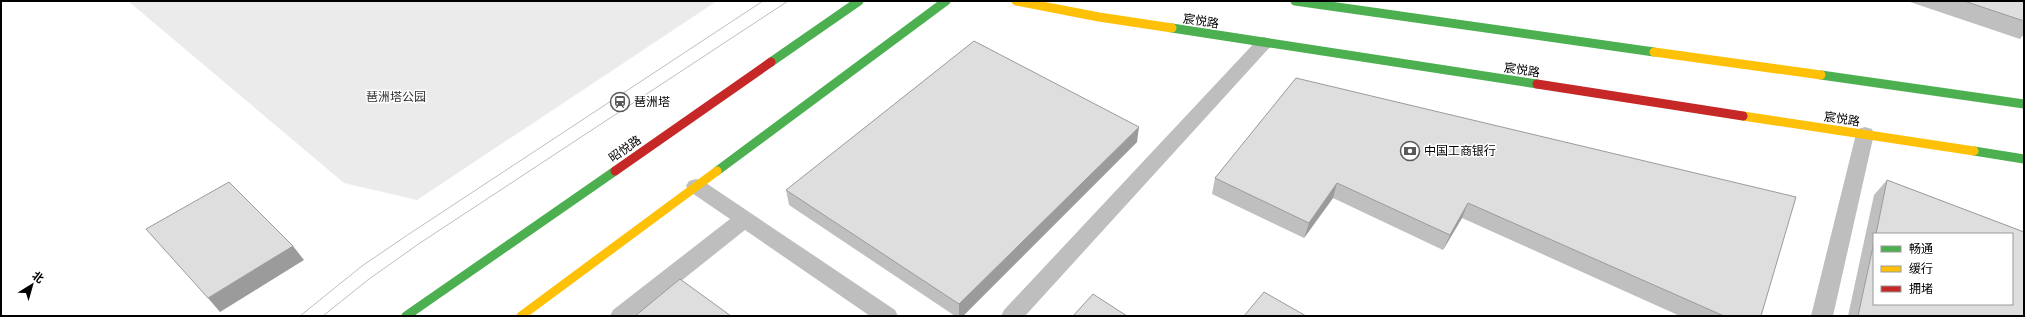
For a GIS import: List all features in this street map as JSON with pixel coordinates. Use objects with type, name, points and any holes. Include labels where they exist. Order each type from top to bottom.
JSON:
[{"type":"street","name":"昭悦路","points":[[406,316],[858,1]]},
{"type":"street","points":[[521,316],[946,1]]},
{"type":"street","name":"宸悦路","points":[[1016,1],[1099,17],[1264,43],[2024,158]]},
{"type":"street","points":[[1295,1],[2024,104]]},
{"type":"lane","points":[[1012,316],[1264,43]]},
{"type":"lane","points":[[1822,316],[1865,134]]},
{"type":"lane","points":[[696,186],[888,316]]},
{"type":"lane","points":[[621,316],[745,219]]},
{"type":"green space","name":"琶洲塔公园","points":[[128,1],[717,1],[417,200],[344,183]]},
{"type":"building","points":[[1964,1],[2024,1],[2024,21]]},
{"type":"building","points":[[974,41],[1139,127],[959,304],[786,190]]},
{"type":"building","points":[[1296,78],[1796,197],[1761,316],[1724,316],[1468,203],[1450,235],[1337,183],[1309,223],[1215,178]]},
{"type":"building","points":[[1887,180],[2024,232],[2024,316],[1858,316],[1873,247],[1873,305],[2013,305],[2013,233],[1876,233]]},
{"type":"building","points":[[229,182],[293,246],[208,298],[146,229]]},
{"type":"building","points":[[680,279],[731,316],[635,316]]},
{"type":"building","points":[[1264,292],[1306,316],[1244,316]]},
{"type":"building","points":[[1093,294],[1127,316],[1073,316]]},
{"type":"tram line","points":[[300,316],[362,266],[409,234],[763,1]]},
{"type":"tram line","points":[[323,316],[369,279],[420,243],[788,1]]},
{"type":"traffic: fast","points":[[771,62],[859,1]]},
{"type":"traffic: fast","points":[[717,171],[946,1]]},
{"type":"traffic: fast","points":[[1295,1],[1654,52]]},
{"type":"traffic: fast","points":[[1172,28],[1537,84]]},
{"type":"traffic: fast","points":[[1821,75],[2024,104]]},
{"type":"traffic: fast","points":[[1974,151],[2024,159]]},
{"type":"traffic: fast","points":[[406,316],[615,171]]},
{"type":"traffic: slow","points":[[1016,1],[1099,17],[1172,28]]},
{"type":"traffic: slow","points":[[1654,52],[1821,75]]},
{"type":"traffic: slow","points":[[1743,116],[1974,151]]},
{"type":"traffic: slow","points":[[521,316],[717,171]]},
{"type":"traffic: jam","points":[[615,171],[771,62]]},
{"type":"traffic: jam","points":[[1537,84],[1743,116]]},
{"type":"place","name":"琶洲塔","points":[[620,102]]},
{"type":"place","name":"中国工商银行","points":[[1410,151]]}]
